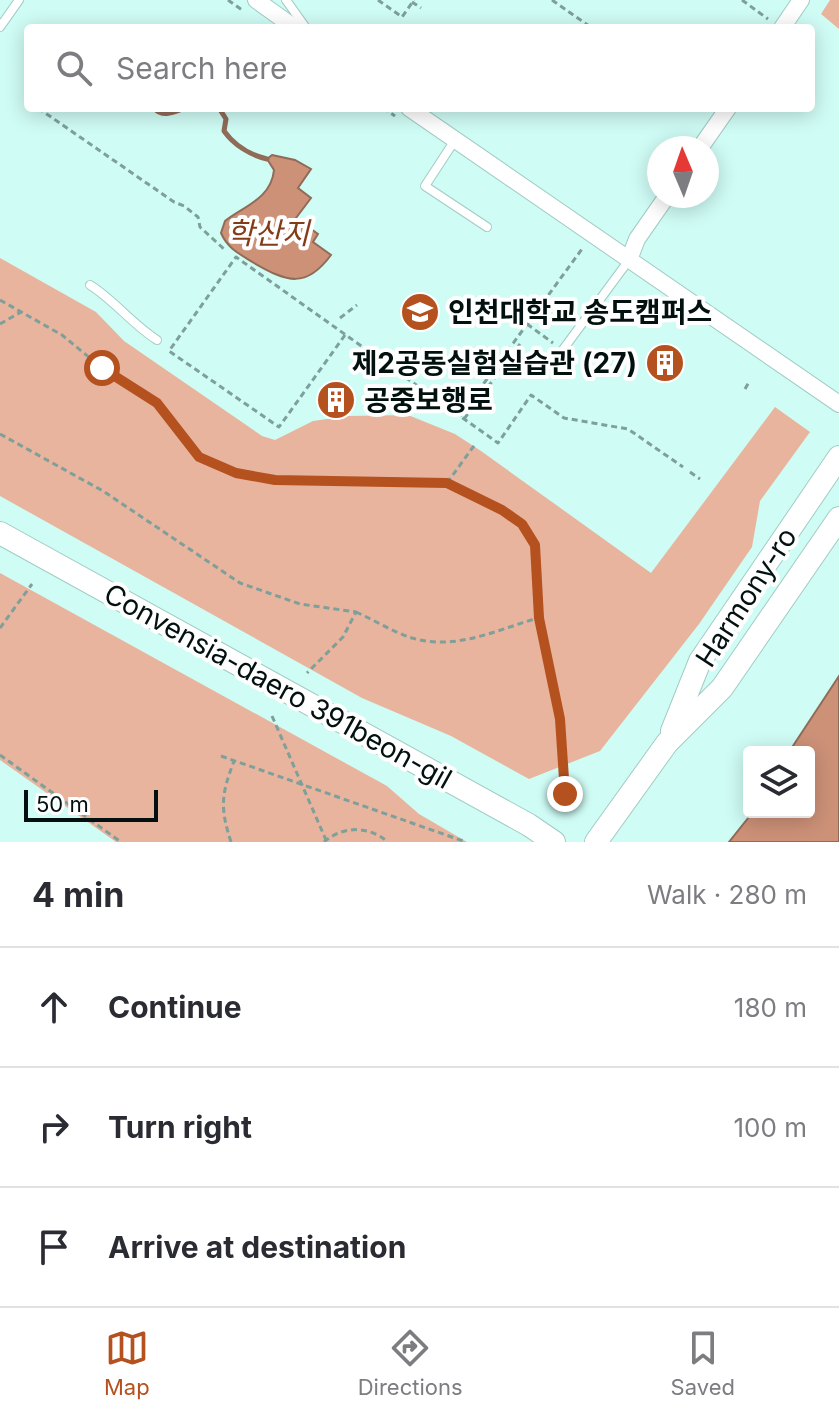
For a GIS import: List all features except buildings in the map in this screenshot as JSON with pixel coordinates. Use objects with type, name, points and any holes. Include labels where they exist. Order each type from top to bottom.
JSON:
[{"type":"street","points":[[256,0],[289,24]]},
{"type":"street","points":[[774,23],[801,0]]},
{"type":"street","points":[[415,112],[839,404]]},
{"type":"street","points":[[708,136],[725,112]]},
{"type":"street","points":[[629,260],[637,239],[659,208]]},
{"type":"street","name":"Harmony-ro","points":[[667,743],[700,661],[839,457]]},
{"type":"street","name":"Harmony-ro","points":[[596,842],[667,743],[722,688],[839,518]]},
{"type":"street","name":"Convensia-daero 391beon-gil","points":[[0,533],[515,817],[554,842]]},
{"type":"lane","points":[[0,27],[19,0]]},
{"type":"lane","points":[[286,0],[303,24]]},
{"type":"lane","points":[[455,140],[425,186],[487,227]]},
{"type":"lane","points":[[556,359],[629,260]]},
{"type":"lane","points":[[90,285],[108,296],[128,319],[157,340]]},
{"type":"path","points":[[378,0],[402,17],[413,1],[421,8]]},
{"type":"path","points":[[552,0],[586,24]]},
{"type":"path","points":[[742,0],[774,23]]},
{"type":"path","points":[[44,112],[191,211],[198,217],[200,227],[224,249]]},
{"type":"path","points":[[462,418],[582,249]]},
{"type":"path","points":[[345,335],[279,427],[169,351],[236,257],[498,443],[531,395],[564,418],[628,429],[683,467]]},
{"type":"path","points":[[0,300],[62,335],[102,368],[157,403],[199,457],[236,473],[275,480],[447,483],[502,510],[522,524],[535,545],[539,618],[560,719],[565,794]]},
{"type":"path","points":[[340,318],[357,305]]},
{"type":"path","points":[[0,324],[22,311]]},
{"type":"path","points":[[527,324],[563,349]]},
{"type":"path","points":[[462,418],[520,344]]},
{"type":"path","points":[[745,389],[749,382]]},
{"type":"path","points":[[0,434],[103,491],[240,583],[300,604],[356,612],[411,637],[447,644],[475,639],[496,629],[539,618]]},
{"type":"path","points":[[447,483],[476,443]]},
{"type":"path","points":[[690,472],[700,479]]},
{"type":"path","points":[[0,628],[32,584]]},
{"type":"path","points":[[307,673],[343,637],[356,612]]},
{"type":"path","points":[[272,716],[325,841],[341,831],[357,829],[372,832],[388,842]]},
{"type":"path","points":[[0,755],[121,842]]},
{"type":"path","points":[[221,756],[467,842],[469,836]]},
{"type":"path","points":[[231,842],[222,812],[222,799],[235,760]]},
{"type":"shaded area","points":[[830,0],[839,0],[839,29],[821,14]]},
{"type":"shaded area","points":[[0,258],[96,312],[124,341],[262,436],[275,440],[313,421],[348,416],[408,415],[455,434],[651,573],[775,407],[810,432],[760,501],[752,547],[699,624],[600,751],[529,779],[451,736],[362,698],[0,496]]},
{"type":"shaded area","points":[[0,573],[387,786],[419,814],[467,842],[116,842],[0,760]]},
{"type":"water","name":"학산지","points":[[272,155],[295,160],[311,169],[298,188],[311,198],[296,218],[318,234],[313,242],[331,255],[313,273],[296,279],[276,275],[235,251],[221,233],[225,221],[256,201],[268,188],[274,170],[267,159]]},
{"type":"water","points":[[839,676],[839,842],[729,842],[748,818],[815,818],[815,746],[793,746]]},
{"type":"waterway","points":[[161,112],[173,112]]},
{"type":"waterway","points":[[222,112],[226,119],[224,131],[228,136],[243,149],[267,159]]},
{"type":"place","name":"인천대학교 송도캠퍼스","points":[[420,312]]},
{"type":"place","name":"제2공동실험실습관 (27)","points":[[665,363]]},
{"type":"place","name":"공중보행로","points":[[336,400]]},
{"type":"route","points":[[102,368],[157,403],[199,457],[236,473],[275,480],[447,483],[502,510],[522,524],[535,545],[539,618],[560,719],[565,794]]}]
